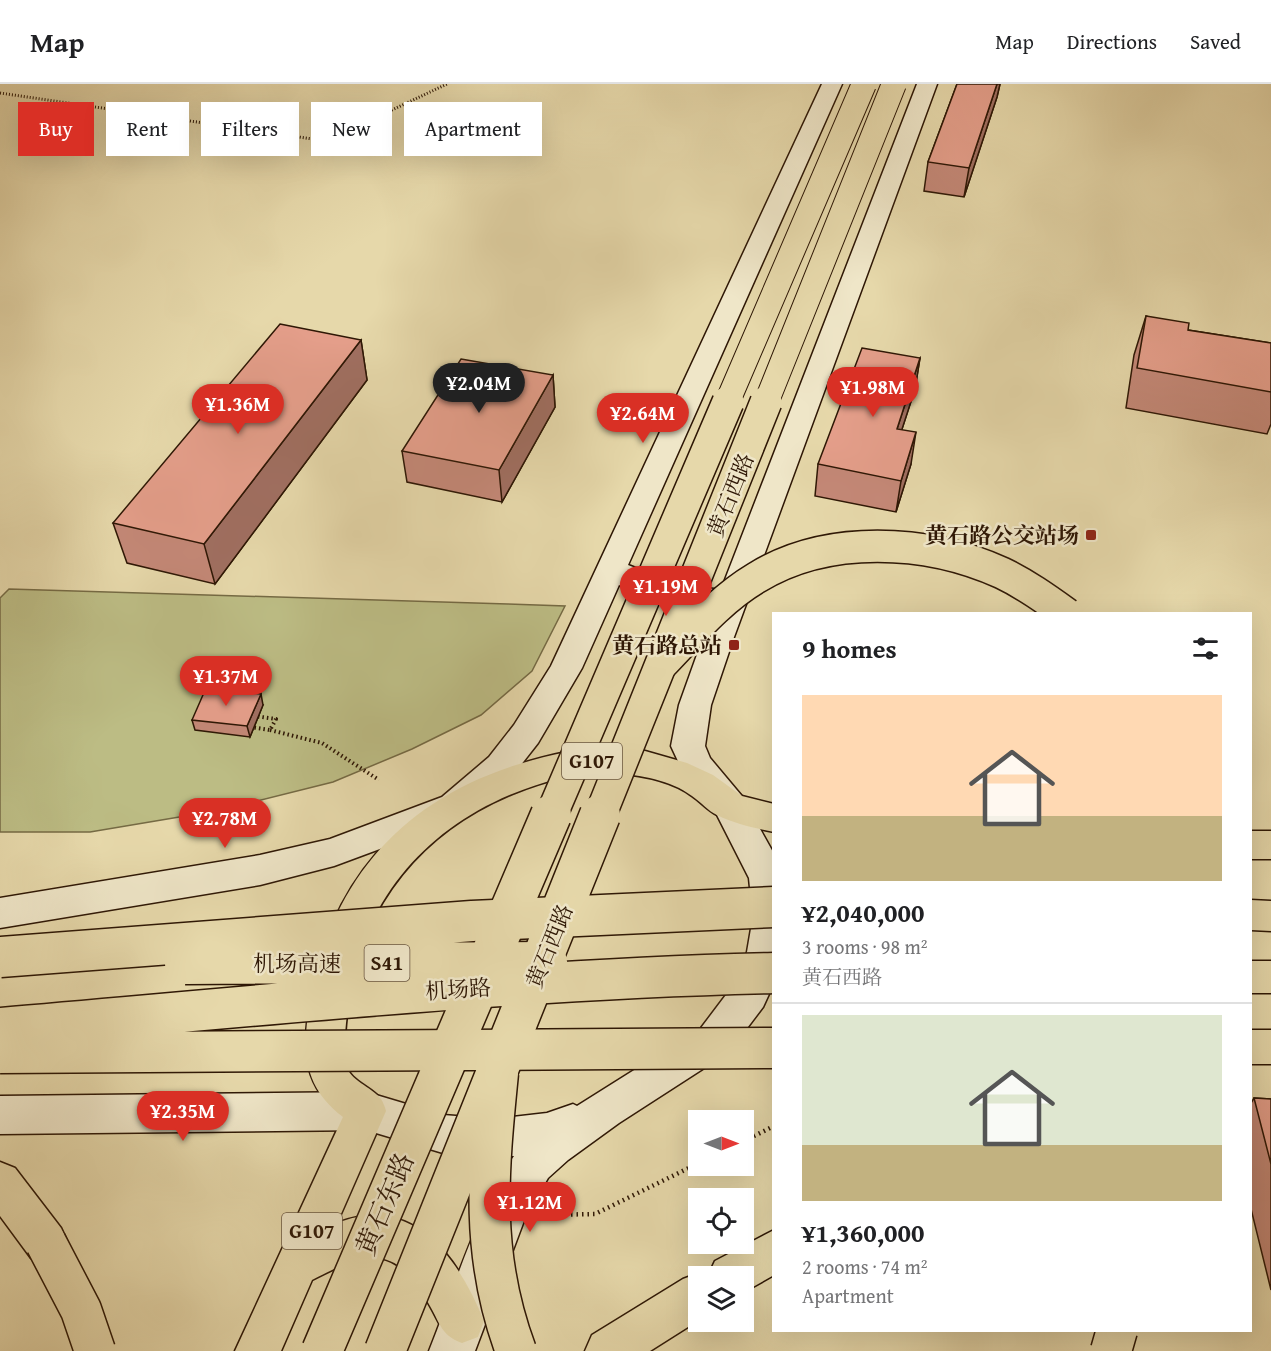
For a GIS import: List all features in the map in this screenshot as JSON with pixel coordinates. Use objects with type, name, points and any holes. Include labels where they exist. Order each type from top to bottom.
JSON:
[{"type":"main road","points":[[0,913],[260,870],[334,852],[454,807],[501,766],[526,734],[566,668],[832,84]]},
{"type":"main road","name":"黄石西路","points":[[448,1057],[864,84]]},
{"type":"main road","name":"黄石西路","points":[[498,1073],[894,84]]},
{"type":"main road","points":[[457,1336],[504,1217],[517,1188],[533,1164],[553,1146],[605,1110],[716,1040],[749,995],[758,977],[766,951],[771,917],[767,878],[752,842],[729,805],[704,778],[688,746],[695,705],[927,84]]},
{"type":"main road","points":[[662,664],[718,606],[746,585],[771,570],[801,558],[842,549],[920,550],[952,555],[1017,578],[1043,594],[1065,612]]},
{"type":"main road","points":[[611,570],[680,596],[699,599],[734,598]]},
{"type":"main road","name":"G107","points":[[258,1351],[366,1111],[339,1091],[327,1067],[326,1025],[331,983],[345,941],[377,879],[405,844],[454,807],[529,774],[588,761],[628,762],[671,772],[700,784],[729,805],[772,817]]},
{"type":"main road","points":[[1252,844],[1271,845]]},
{"type":"main road","points":[[0,957],[472,921],[772,907]]},
{"type":"main road","points":[[1252,915],[1271,916]]},
{"type":"main road","points":[[1252,960],[1271,960]]},
{"type":"main road","name":"机场高速","points":[[0,965],[772,961]]},
{"type":"main road","name":"机场路","points":[[0,1028],[476,987],[654,976],[772,973]]},
{"type":"main road","points":[[1252,977],[1271,977]]},
{"type":"main road","points":[[716,1040],[772,1041]]},
{"type":"main road","points":[[1252,1047],[1271,1047]]},
{"type":"main road","points":[[0,1053],[772,1048]]},
{"type":"main road","name":"黄石东路","points":[[322,1351],[448,1057]]},
{"type":"main road","points":[[385,1351],[498,1073]]},
{"type":"main road","points":[[498,1073],[489,1174],[488,1235],[504,1325],[516,1351]]},
{"type":"main road","points":[[0,1115],[366,1111],[402,1125],[459,1137],[495,1140],[533,1136],[605,1110]]},
{"type":"main road","points":[[0,1182],[46,1243],[81,1310],[95,1351]]},
{"type":"main road","points":[[296,1265],[360,1237],[396,1239],[415,1249],[441,1279],[457,1336]]},
{"type":"main road","points":[[748,1266],[772,1252]]},
{"type":"main road","points":[[608,1351],[688,1302]]},
{"type":"main road","points":[[1111,1351],[1116,1332]]},
{"type":"path","points":[[0,93],[326,141],[447,84]]},
{"type":"path","points":[[243,715],[276,719],[270,729]]},
{"type":"path","points":[[239,726],[270,729],[322,743],[379,780]]},
{"type":"path","points":[[754,1136],[772,1127]]},
{"type":"path","points":[[504,1217],[595,1214],[688,1168]]},
{"type":"green space","points":[[9,589],[565,606],[532,671],[481,715],[412,749],[333,782],[221,810],[90,832],[0,832],[0,598]]},
{"type":"building","points":[[957,84],[997,84],[969,168],[928,162]]},
{"type":"building","points":[[1146,316],[1189,323],[1188,330],[1271,343],[1271,392],[1137,368]]},
{"type":"building","points":[[280,324],[361,340],[204,544],[113,523]]},
{"type":"building","points":[[862,348],[920,358],[897,429],[916,432],[901,481],[818,464]]},
{"type":"building","points":[[461,359],[553,375],[499,470],[402,451]]},
{"type":"building","points":[[206,688],[261,694],[247,726],[192,720]]},
{"type":"building","points":[[1254,1098],[1271,1099],[1271,1164]]},
{"type":"place","name":"黄石路公交站场","points":[[1091,535]]},
{"type":"place","name":"黄石路总站","points":[[734,645]]}]
